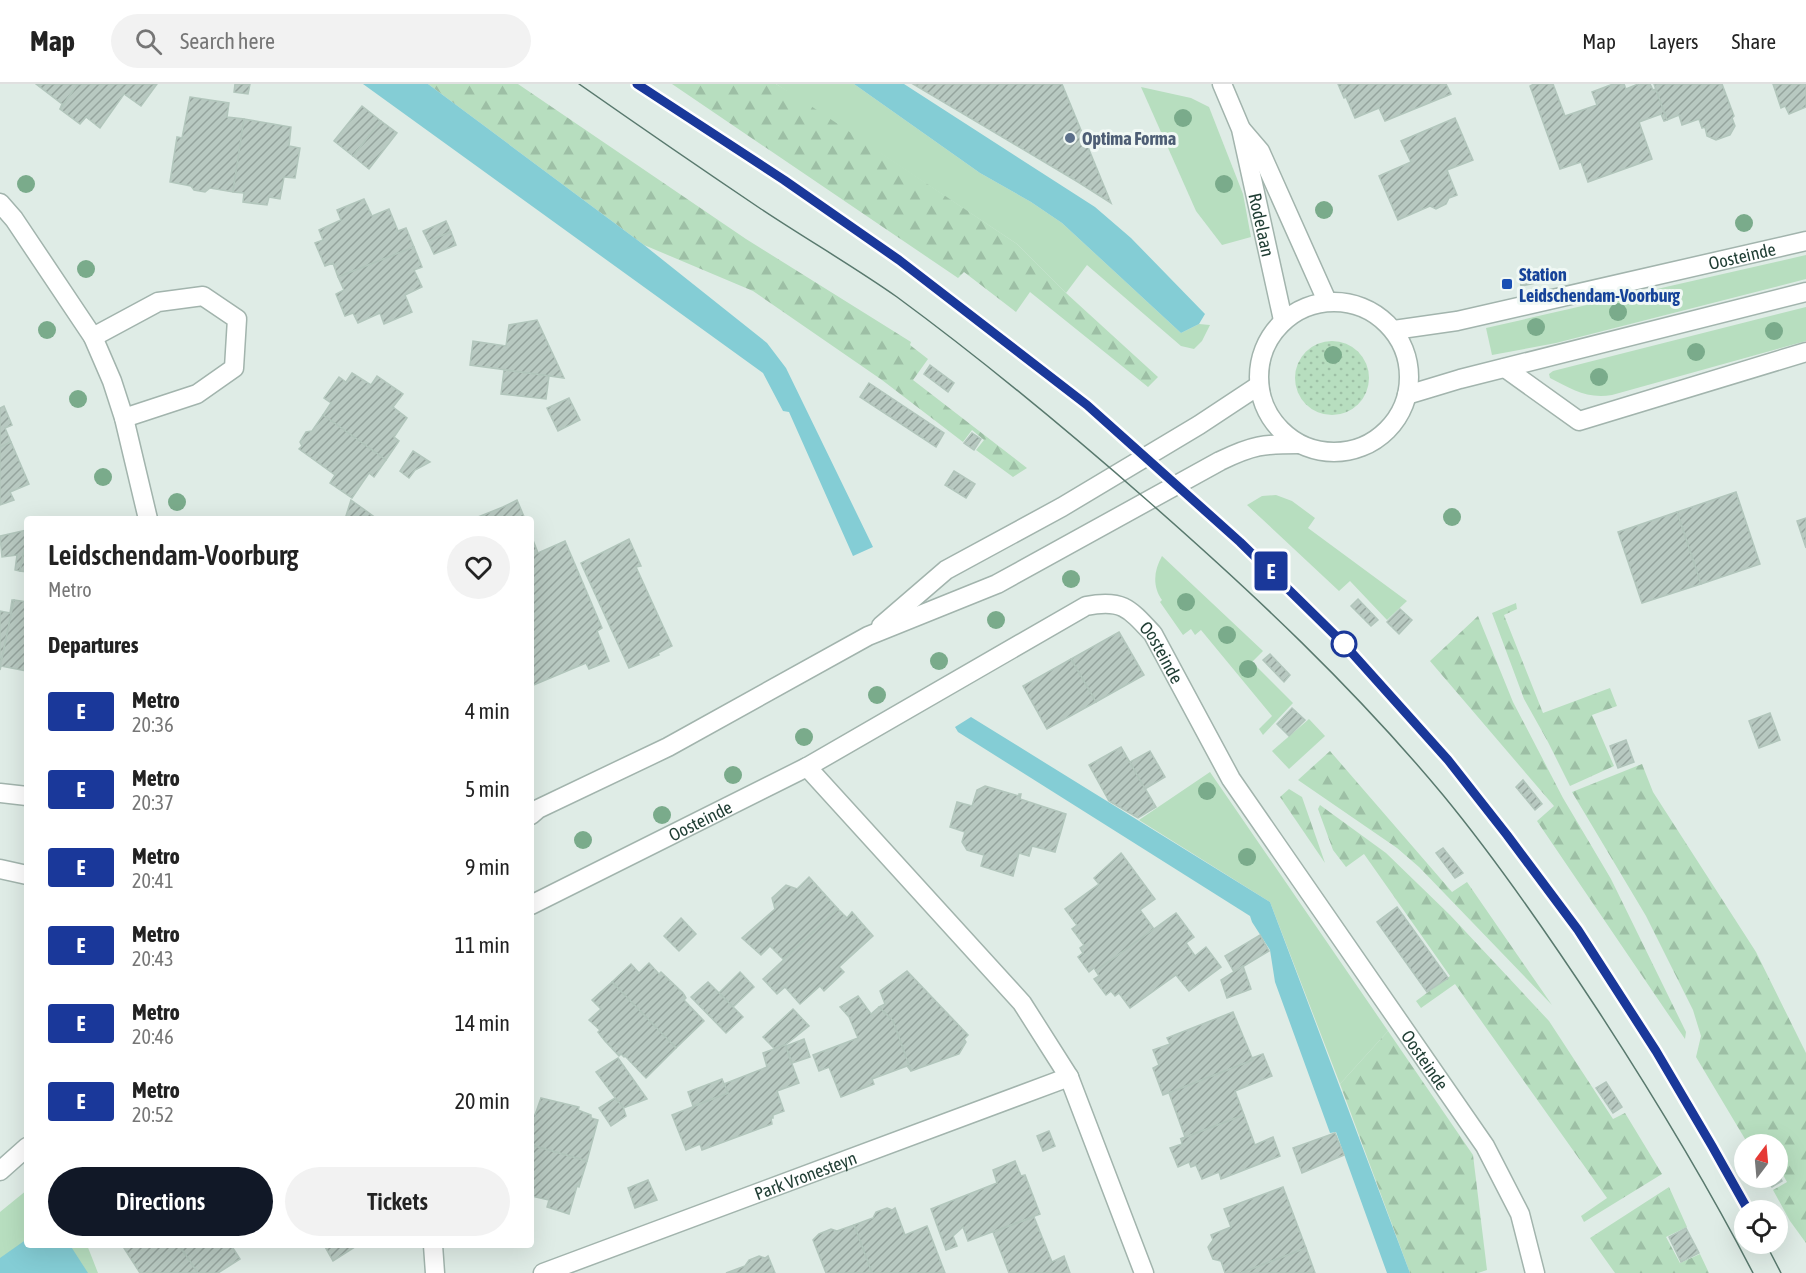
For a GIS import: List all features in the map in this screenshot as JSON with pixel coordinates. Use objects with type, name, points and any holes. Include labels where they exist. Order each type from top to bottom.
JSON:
[{"type":"street","name":"Rodelaan","points":[[1222,84],[1241,129],[1283,320]]},
{"type":"street","name":"Rodelaan","points":[[1241,129],[1260,150],[1327,301]]},
{"type":"street","points":[[0,203],[14,219],[93,337],[112,381],[124,418],[147,516]]},
{"type":"street","name":"Oosteinde","points":[[1394,330],[1457,321],[1806,241]]},
{"type":"street","points":[[1407,395],[1460,379],[1806,292]]},
{"type":"street","points":[[93,337],[158,302],[204,296],[237,319],[234,368],[197,393],[124,418]]},
{"type":"street","points":[[534,811],[668,747],[868,636],[998,584],[1243,450],[1263,444],[1299,444],[1322,451],[1347,452],[1372,443],[1391,426],[1404,404],[1410,379],[1406,354],[1394,330],[1375,313],[1352,303],[1327,301],[1305,306],[1283,320],[1268,339],[1259,362],[1258,386],[1265,409],[1279,429],[1299,444]]},
{"type":"street","points":[[1505,368],[1579,421],[1806,352]]},
{"type":"street","points":[[868,636],[946,570],[1062,507],[1258,386]]},
{"type":"street","name":"Oosteinde","points":[[534,904],[807,767],[1086,606],[1099,603],[1122,605],[1153,634],[1231,779],[1485,1146],[1520,1214],[1535,1273]]},
{"type":"street","points":[[807,767],[1022,1004],[1069,1077],[1144,1273]]},
{"type":"street","points":[[0,793],[24,796]]},
{"type":"street","points":[[0,869],[24,874]]},
{"type":"street","name":"Park Vronesteyn","points":[[543,1273],[1069,1077]]},
{"type":"street","points":[[0,1171],[24,1150]]},
{"type":"street","points":[[433,1248],[435,1273]]},
{"type":"green space","points":[[428,84],[518,84],[746,239],[911,342],[910,345],[928,359],[913,380],[1027,468],[1013,477],[976,450],[984,440],[972,430],[963,442],[882,380],[753,291],[644,245]]},
{"type":"green space","points":[[672,84],[776,84],[796,96],[1017,244],[1066,293],[1158,377],[1148,387],[1030,292],[1016,312],[964,272],[958,278]]},
{"type":"green space","points":[[776,84],[854,84],[980,173],[1062,223],[1181,333],[1199,324],[1210,325],[1202,341],[1194,349],[1181,346],[1087,265],[1066,293],[1017,244]]},
{"type":"green space","points":[[1141,87],[1191,98],[1209,107],[1243,194],[1251,237],[1222,245],[1196,211]]},
{"type":"green space","points":[[1806,255],[1806,279],[1556,343],[1492,355],[1486,328]]},
{"type":"green space","points":[[1806,307],[1806,341],[1612,395],[1594,396],[1572,389],[1550,378],[1549,374],[1553,371]]},
{"type":"green space","points":[[1325,341],[1339,341],[1353,347],[1363,357],[1369,371],[1367,392],[1353,409],[1339,415],[1325,415],[1311,409],[1301,399],[1295,385],[1295,371],[1301,357],[1311,347]]},
{"type":"green space","points":[[1276,495],[1292,501],[1315,518],[1308,528],[1407,601],[1387,620],[1350,581],[1339,591],[1247,505],[1262,496]]},
{"type":"green space","points":[[1162,556],[1263,651],[1252,662],[1293,703],[1263,735],[1259,729],[1272,716],[1201,630],[1195,635],[1191,629],[1183,635],[1160,602],[1162,600],[1155,584],[1155,578]]},
{"type":"green space","points":[[1516,603],[1517,609],[1504,615],[1543,713],[1610,688],[1617,706],[1592,715],[1614,766],[1570,786],[1524,699],[1492,613]]},
{"type":"green space","points":[[1478,616],[1513,702],[1563,798],[1611,879],[1686,1032],[1685,1039],[1537,821],[1554,806],[1430,661]]},
{"type":"green space","points":[[1309,719],[1325,736],[1289,769],[1272,751]]},
{"type":"green space","points":[[1330,751],[1452,892],[1467,882],[1552,1005],[1419,867],[1397,848],[1298,780]]},
{"type":"green space","points":[[1642,764],[1653,792],[1756,952],[1806,1053],[1806,1243],[1788,1217],[1788,1200],[1778,1200],[1773,1190],[1788,1188],[1788,1134],[1742,1134],[1696,1057],[1701,1036],[1693,1010],[1646,916],[1572,792]]},
{"type":"green space","points":[[1210,772],[1388,1031],[1340,1084],[1270,902],[1139,820]]},
{"type":"green space","points":[[1289,789],[1302,797],[1325,863],[1280,797]]},
{"type":"green space","points":[[1320,805],[1386,853],[1450,915],[1549,1021],[1613,1119],[1625,1113],[1662,1174],[1584,1222],[1581,1216],[1607,1198],[1455,984],[1421,1008],[1416,1001],[1450,976],[1364,854],[1346,867],[1333,850],[1318,809]]},
{"type":"green space","points":[[1388,1031],[1473,1155],[1487,1270],[1478,1273],[1410,1273],[1340,1084]]},
{"type":"green space","points":[[1669,1187],[1687,1227],[1666,1237],[1680,1263],[1700,1254],[1709,1273],[1615,1273],[1590,1238]]},
{"type":"green space","points":[[24,1192],[24,1248],[88,1248],[98,1273],[0,1273],[0,1212]]},
{"type":"water","points":[[363,84],[428,84],[644,245],[767,343],[786,368],[873,547],[853,556],[789,412],[783,411],[763,373]]},
{"type":"water","points":[[854,84],[904,84],[1095,207],[1131,238],[1205,314],[1199,324],[1181,333],[1062,223],[980,173]]},
{"type":"water","points":[[971,717],[1270,902],[1410,1273],[1387,1273],[1336,1132],[1330,1133],[1275,982],[1270,950],[1250,916],[958,732],[955,727]]},
{"type":"water","points":[[24,1241],[24,1248],[72,1248],[88,1273],[0,1273],[0,1258]]},
{"type":"building","points":[[36,84],[78,84],[60,109],[62,104]]},
{"type":"building","points":[[78,84],[157,84],[141,106],[124,94],[100,128],[86,117],[80,124],[60,109]]},
{"type":"building","points":[[235,84],[250,84],[248,94],[234,92]]},
{"type":"building","points":[[913,84],[1062,84],[1111,203],[1078,182]]},
{"type":"building","points":[[1338,84],[1446,84],[1451,94],[1385,121],[1379,108],[1355,118]]},
{"type":"building","points":[[1553,84],[1565,116],[1597,105],[1592,92],[1613,84],[1624,84],[1626,89],[1638,84],[1650,84],[1653,90],[1656,89],[1667,120],[1664,121],[1661,114],[1639,122],[1652,159],[1588,182],[1581,162],[1560,169],[1530,86]]},
{"type":"building","points":[[1654,84],[1722,84],[1734,116],[1732,118],[1735,126],[1730,135],[1716,140],[1707,136],[1705,127],[1702,128],[1699,119],[1682,125],[1679,115],[1667,120]]},
{"type":"building","points":[[1773,84],[1806,84],[1806,107],[1789,114],[1785,106],[1781,108]]},
{"type":"building","points":[[190,97],[229,103],[227,117],[244,119],[233,192],[210,188],[205,192],[194,190],[191,186],[170,182],[177,137],[182,138]]},
{"type":"building","points":[[362,106],[381,121],[353,156],[334,141]]},
{"type":"building","points":[[1455,118],[1473,160],[1447,170],[1457,195],[1449,198],[1446,204],[1436,209],[1430,206],[1398,220],[1379,176],[1411,162],[1401,141]]},
{"type":"building","points":[[244,119],[291,127],[289,146],[300,148],[295,178],[284,177],[280,199],[269,197],[267,205],[243,202],[244,193],[233,192]]},
{"type":"building","points":[[381,121],[397,133],[369,169],[353,156]]},
{"type":"building","points":[[364,199],[372,216],[389,209],[398,231],[406,228],[414,247],[338,277],[333,263],[325,266],[315,243],[323,240],[319,230],[341,220],[337,210]]},
{"type":"building","points":[[446,221],[451,232],[428,241],[423,231]]},
{"type":"building","points":[[451,232],[456,245],[434,254],[428,241]]},
{"type":"building","points":[[414,247],[422,267],[414,270],[422,287],[405,295],[412,312],[384,324],[380,313],[358,323],[353,313],[345,316],[336,294],[344,290],[338,277]]},
{"type":"building","points":[[1549,267],[1551,280],[1521,286],[1519,274]]},
{"type":"building","points":[[537,320],[564,378],[470,365],[473,341],[506,346],[509,325]]},
{"type":"building","points":[[930,365],[954,383],[948,392],[924,374]]},
{"type":"building","points":[[504,370],[549,376],[546,399],[501,394]]},
{"type":"building","points":[[352,373],[371,385],[377,376],[403,394],[393,407],[407,418],[394,437],[399,441],[386,460],[323,415],[331,403],[324,398],[339,377],[346,382]]},
{"type":"building","points":[[869,383],[944,433],[936,447],[860,397]]},
{"type":"building","points":[[569,398],[580,420],[558,431],[547,408]]},
{"type":"building","points":[[4,406],[12,425],[5,428],[11,442],[0,447],[0,408]]},
{"type":"building","points":[[323,415],[386,460],[374,477],[369,473],[352,498],[330,483],[335,475],[299,449],[306,432],[312,431]]},
{"type":"building","points":[[972,433],[981,439],[974,450],[964,443]]},
{"type":"building","points":[[11,442],[29,484],[10,492],[14,500],[0,505],[0,447]]},
{"type":"building","points":[[413,451],[430,462],[415,470],[409,478],[400,471]]},
{"type":"building","points":[[954,471],[975,484],[966,498],[945,485]]},
{"type":"building","points":[[1736,492],[1760,564],[1701,584],[1677,512]]},
{"type":"building","points":[[351,500],[373,516],[346,516]]},
{"type":"building","points":[[517,500],[524,516],[480,516]]},
{"type":"building","points":[[1677,512],[1701,584],[1642,603],[1618,532]]},
{"type":"building","points":[[1806,518],[1806,548],[1797,521]]},
{"type":"building","points":[[24,531],[24,550],[20,571],[15,570],[17,555],[2,557],[0,536]]},
{"type":"building","points":[[629,539],[641,566],[636,567],[672,646],[658,653],[659,655],[629,668],[581,563]]},
{"type":"building","points":[[565,541],[602,628],[597,631],[609,661],[589,669],[586,663],[534,685],[534,543],[538,553]]},
{"type":"building","points":[[24,550],[24,572],[20,571]]},
{"type":"building","points":[[1358,599],[1378,620],[1371,626],[1351,606]]},
{"type":"building","points":[[12,600],[14,600],[0,668],[0,611],[10,613]]},
{"type":"building","points":[[14,600],[24,602],[24,670],[1,666],[0,670]]},
{"type":"building","points":[[1400,609],[1412,620],[1399,634],[1387,622]]},
{"type":"building","points":[[1119,632],[1144,675],[1096,702],[1071,659]]},
{"type":"building","points":[[1270,654],[1290,675],[1284,682],[1263,660]]},
{"type":"building","points":[[1071,659],[1096,702],[1047,729],[1023,686]]},
{"type":"building","points":[[1292,708],[1305,720],[1289,736],[1277,724]]},
{"type":"building","points":[[1770,713],[1780,740],[1759,748],[1749,721]]},
{"type":"building","points":[[1626,740],[1634,762],[1618,768],[1610,746]]},
{"type":"building","points":[[1121,747],[1156,807],[1138,818],[1109,801],[1089,765]]},
{"type":"building","points":[[1150,751],[1165,777],[1145,789],[1130,762]]},
{"type":"building","points":[[1523,780],[1542,804],[1535,810],[1516,787]]},
{"type":"building","points":[[985,786],[1019,796],[1021,794],[1020,799],[1066,814],[1055,852],[1032,846],[1029,856],[1019,853],[1013,876],[981,866],[984,855],[967,850],[962,842],[965,832],[950,827],[957,802],[972,806],[977,790]]},
{"type":"building","points":[[1443,848],[1463,873],[1455,878],[1436,853]]},
{"type":"building","points":[[1121,853],[1155,899],[1140,910],[1154,929],[1096,971],[1094,968],[1089,972],[1078,957],[1083,953],[1080,948],[1084,945],[1072,929],[1077,925],[1065,909],[1099,884],[1094,878]]},
{"type":"building","points":[[809,877],[838,909],[783,959],[770,946],[761,955],[742,938],[775,909],[772,898],[786,885],[797,889]]},
{"type":"building","points":[[1397,907],[1448,978],[1427,992],[1377,922]]},
{"type":"building","points":[[838,909],[847,918],[852,912],[873,936],[839,967],[844,972],[824,991],[820,986],[800,1004],[785,987],[777,994],[763,979]]},
{"type":"building","points":[[1176,913],[1194,937],[1186,943],[1195,956],[1206,947],[1221,967],[1189,991],[1176,975],[1130,1008],[1119,993],[1115,996],[1111,991],[1106,995],[1094,979],[1099,976],[1096,971]]},
{"type":"building","points":[[681,918],[696,934],[679,951],[664,936]]},
{"type":"building","points":[[1260,935],[1269,951],[1234,972],[1225,956]]},
{"type":"building","points":[[649,963],[683,993],[686,998],[684,1000],[704,1021],[676,1048],[612,982],[631,964],[639,973]]},
{"type":"building","points":[[1243,966],[1251,989],[1227,998],[1221,980]]},
{"type":"building","points":[[907,971],[968,1035],[964,1039],[966,1042],[959,1054],[911,1071],[893,1021],[879,1007],[885,1004],[880,991]]},
{"type":"building","points":[[740,972],[754,987],[733,1007],[719,993]]},
{"type":"building","points":[[612,982],[676,1048],[646,1078],[625,1056],[621,1054],[619,1056],[598,1032],[600,1030],[589,1020],[601,1009],[592,1000]]},
{"type":"building","points":[[708,982],[743,1017],[726,1033],[691,997]]},
{"type":"building","points":[[858,996],[871,1014],[879,1007],[893,1021],[911,1071],[907,1066],[872,1079],[874,1084],[841,1097],[829,1067],[819,1071],[813,1055],[858,1038],[849,1017],[840,1007]]},
{"type":"building","points":[[793,1009],[809,1026],[785,1045],[775,1049],[763,1037]]},
{"type":"building","points":[[1233,1012],[1253,1060],[1163,1095],[1153,1068],[1159,1065],[1153,1050],[1170,1044],[1167,1038]]},
{"type":"building","points":[[804,1039],[810,1057],[792,1063],[786,1046]]},
{"type":"building","points":[[785,1045],[799,1083],[777,1091],[784,1111],[773,1115],[772,1124],[702,1150],[700,1144],[686,1150],[672,1115],[728,1093],[724,1084],[767,1067],[763,1053]]},
{"type":"building","points":[[1263,1054],[1272,1076],[1235,1091],[1244,1115],[1180,1139],[1185,1137],[1169,1093]]},
{"type":"building","points":[[618,1058],[647,1099],[623,1108],[596,1072]]},
{"type":"building","points":[[722,1079],[728,1093],[693,1106],[688,1092]]},
{"type":"building","points":[[1606,1082],[1622,1107],[1613,1113],[1596,1088]]},
{"type":"building","points":[[541,1098],[579,1107],[578,1110],[598,1120],[587,1161],[534,1146],[535,1115]]},
{"type":"building","points":[[615,1098],[623,1107],[626,1116],[611,1126],[599,1108]]},
{"type":"building","points":[[1244,1115],[1255,1145],[1273,1137],[1280,1156],[1221,1179],[1219,1172],[1202,1179],[1196,1165],[1191,1167],[1189,1162],[1178,1167],[1170,1148],[1182,1144],[1181,1139]]},
{"type":"building","points":[[1049,1131],[1055,1146],[1043,1151],[1037,1136]]},
{"type":"building","points":[[1335,1133],[1344,1155],[1302,1173],[1293,1148]]},
{"type":"building","points":[[534,1146],[587,1161],[569,1214],[547,1207],[549,1200],[534,1197]]},
{"type":"building","points":[[1015,1161],[1021,1176],[1025,1175],[1040,1214],[968,1241],[963,1227],[953,1236],[957,1246],[946,1250],[931,1209],[997,1183],[993,1170]]},
{"type":"building","points":[[648,1180],[657,1200],[635,1208],[628,1188]]},
{"type":"building","points":[[1283,1187],[1306,1248],[1241,1273],[1225,1273],[1221,1261],[1213,1259],[1208,1247],[1213,1240],[1211,1235],[1231,1227],[1224,1209]]},
{"type":"building","points":[[887,1208],[892,1210],[895,1208],[905,1235],[927,1226],[945,1273],[872,1273],[854,1225],[873,1218],[876,1212]]},
{"type":"building","points":[[1034,1217],[1052,1262],[1064,1256],[1070,1273],[1009,1273],[993,1232]]},
{"type":"building","points":[[854,1225],[872,1273],[826,1273],[813,1240],[819,1234],[831,1229],[837,1231]]},
{"type":"building","points":[[1686,1228],[1699,1253],[1681,1262],[1669,1237]]},
{"type":"building","points":[[124,1248],[181,1248],[198,1273],[140,1273]]},
{"type":"building","points":[[181,1248],[233,1248],[240,1259],[218,1273],[198,1273]]},
{"type":"building","points":[[326,1248],[353,1248],[333,1261]]},
{"type":"building","points":[[1306,1248],[1315,1273],[1241,1273]]},
{"type":"building","points":[[759,1256],[765,1258],[768,1256],[775,1273],[726,1273],[745,1266],[749,1260]]},
{"type":"tram line","points":[[579,84],[761,209],[897,297],[962,346],[1118,474],[1302,642],[1409,755],[1504,873],[1597,1009],[1659,1106],[1717,1205],[1753,1273]]},
{"type":"tram line","points":[[637,84],[784,180],[899,260],[1087,405],[1240,542],[1343,643],[1448,760],[1578,930],[1656,1051],[1742,1200]]},
{"type":"tram line","points":[[1771,1254],[1781,1273]]},
{"type":"metro line","name":"E","points":[[637,84],[784,180],[899,260],[1011,346],[1087,405],[1295,594],[1396,700],[1448,760],[1578,930],[1656,1051],[1742,1200]]},
{"type":"place","name":"Optima Forma","points":[[1070,138]]},
{"type":"place","name":"Station Leidschendam-Voorburg","points":[[1507,284]]}]
